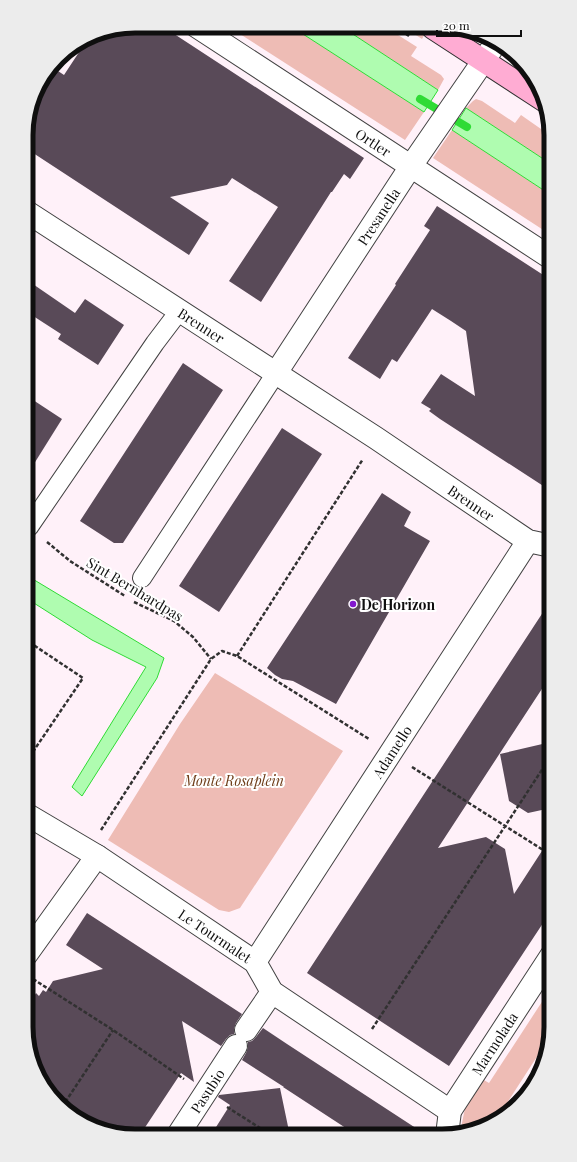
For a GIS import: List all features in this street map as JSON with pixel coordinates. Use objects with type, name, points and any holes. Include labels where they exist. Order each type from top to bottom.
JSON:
[{"type":"main road","points":[[445,33],[490,53],[533,91]]},
{"type":"street","name":"Ortler","points":[[207,33],[544,253]]},
{"type":"street","name":"Presanella","points":[[276,373],[410,166],[490,53]]},
{"type":"street","name":"Brenner","points":[[33,216],[376,438],[528,541],[544,544]]},
{"type":"street","points":[[33,521],[146,356],[180,310]]},
{"type":"street","points":[[142,578],[276,373]]},
{"type":"street","name":"Adamello","points":[[255,962],[528,541]]},
{"type":"street","name":"Le Tourmalet","points":[[33,818],[92,853],[255,962],[272,992],[450,1111]]},
{"type":"street","points":[[33,944],[92,853]]},
{"type":"street","name":"Marmolada","points":[[448,1129],[450,1111],[544,967]]},
{"type":"street","name":"Pasubio","points":[[182,1129],[272,992]]},
{"type":"path","points":[[237,656],[376,438]]},
{"type":"path","name":"Sint Bernhardpas","points":[[33,530],[70,561],[128,598]]},
{"type":"path","name":"Sint Bernhardpas","points":[[133,601],[174,622],[193,637],[212,658]]},
{"type":"path","points":[[33,645],[83,678],[33,752]]},
{"type":"path","points":[[92,853],[212,658],[222,651],[237,656],[544,851]]},
{"type":"path","points":[[358,1050],[544,767]]},
{"type":"path","points":[[33,979],[113,1030],[260,1129]]},
{"type":"path","points":[[66,1101],[113,1030]]},
{"type":"green space","points":[[238,33],[301,33],[424,112],[405,140]]},
{"type":"green space","points":[[351,33],[395,33],[417,47],[411,56],[441,75],[444,79],[438,90]]},
{"type":"green space","points":[[413,33],[425,33],[422,39]]},
{"type":"green space","points":[[476,99],[482,101],[515,123],[521,115],[544,131],[544,159],[466,108]]},
{"type":"green space","points":[[452,130],[544,190],[544,230],[433,158]]},
{"type":"green space","name":"Monte Rosaplein","points":[[215,673],[343,751],[240,908],[229,912],[219,910],[108,840],[180,724]]},
{"type":"green space","points":[[544,999],[544,1033],[542,1050],[504,1108],[475,1124],[461,1127],[467,1101],[482,1079],[489,1083]]},
{"type":"shaded area","points":[[301,33],[351,33],[438,90],[424,112]]},
{"type":"shaded area","points":[[466,108],[544,159],[544,190],[452,130]]},
{"type":"shaded area","points":[[33,579],[164,658],[157,678],[82,796],[72,787],[146,667],[92,640],[33,602]]},
{"type":"building","points":[[129,33],[173,33],[364,158],[350,179],[344,174],[331,192],[261,302],[229,281],[278,207],[232,178],[227,185],[170,197],[209,223],[189,255],[33,153],[33,129],[36,109],[41,96],[57,70],[64,75],[82,48],[96,41],[109,36]]},
{"type":"building","points":[[437,206],[544,275],[544,486],[440,419],[429,411],[431,409],[421,403],[441,374],[475,396],[466,331],[451,321],[432,309],[397,362],[392,359],[380,379],[348,358],[430,230],[424,226]]},
{"type":"building","points":[[33,284],[75,313],[85,299],[124,325],[98,365],[58,339],[61,334],[33,316]]},
{"type":"building","points":[[183,363],[223,390],[123,543],[114,543],[80,521]]},
{"type":"building","points":[[33,400],[62,419],[33,465]]},
{"type":"building","points":[[282,428],[322,454],[219,612],[179,586]]},
{"type":"building","points":[[382,493],[411,512],[404,526],[430,541],[336,704],[293,681],[282,679],[267,668]]},
{"type":"building","points":[[544,611],[544,686],[438,848],[486,837],[505,849],[514,894],[544,848],[544,922],[449,1066],[307,973]]},
{"type":"building","points":[[544,744],[544,810],[528,813],[509,801],[500,754]]},
{"type":"building","points":[[87,913],[242,1014],[236,1023],[234,1034],[230,1035],[221,1046],[182,1021],[194,1082],[181,1073],[144,1129],[109,1126],[84,1115],[73,1108],[50,1084],[38,1060],[33,1033],[33,998],[36,993],[39,996],[43,990],[46,992],[53,981],[103,969],[66,945]]},
{"type":"building","points":[[263,1028],[417,1129],[347,1129],[242,1060],[248,1047],[248,1042],[252,1041]]},
{"type":"building","points":[[280,1088],[289,1129],[215,1129],[230,1105],[218,1097],[219,1095]]},
{"type":"waterway","points":[[420,99],[467,127]]},
{"type":"place","name":"De Horizon","points":[[353,604]]}]
